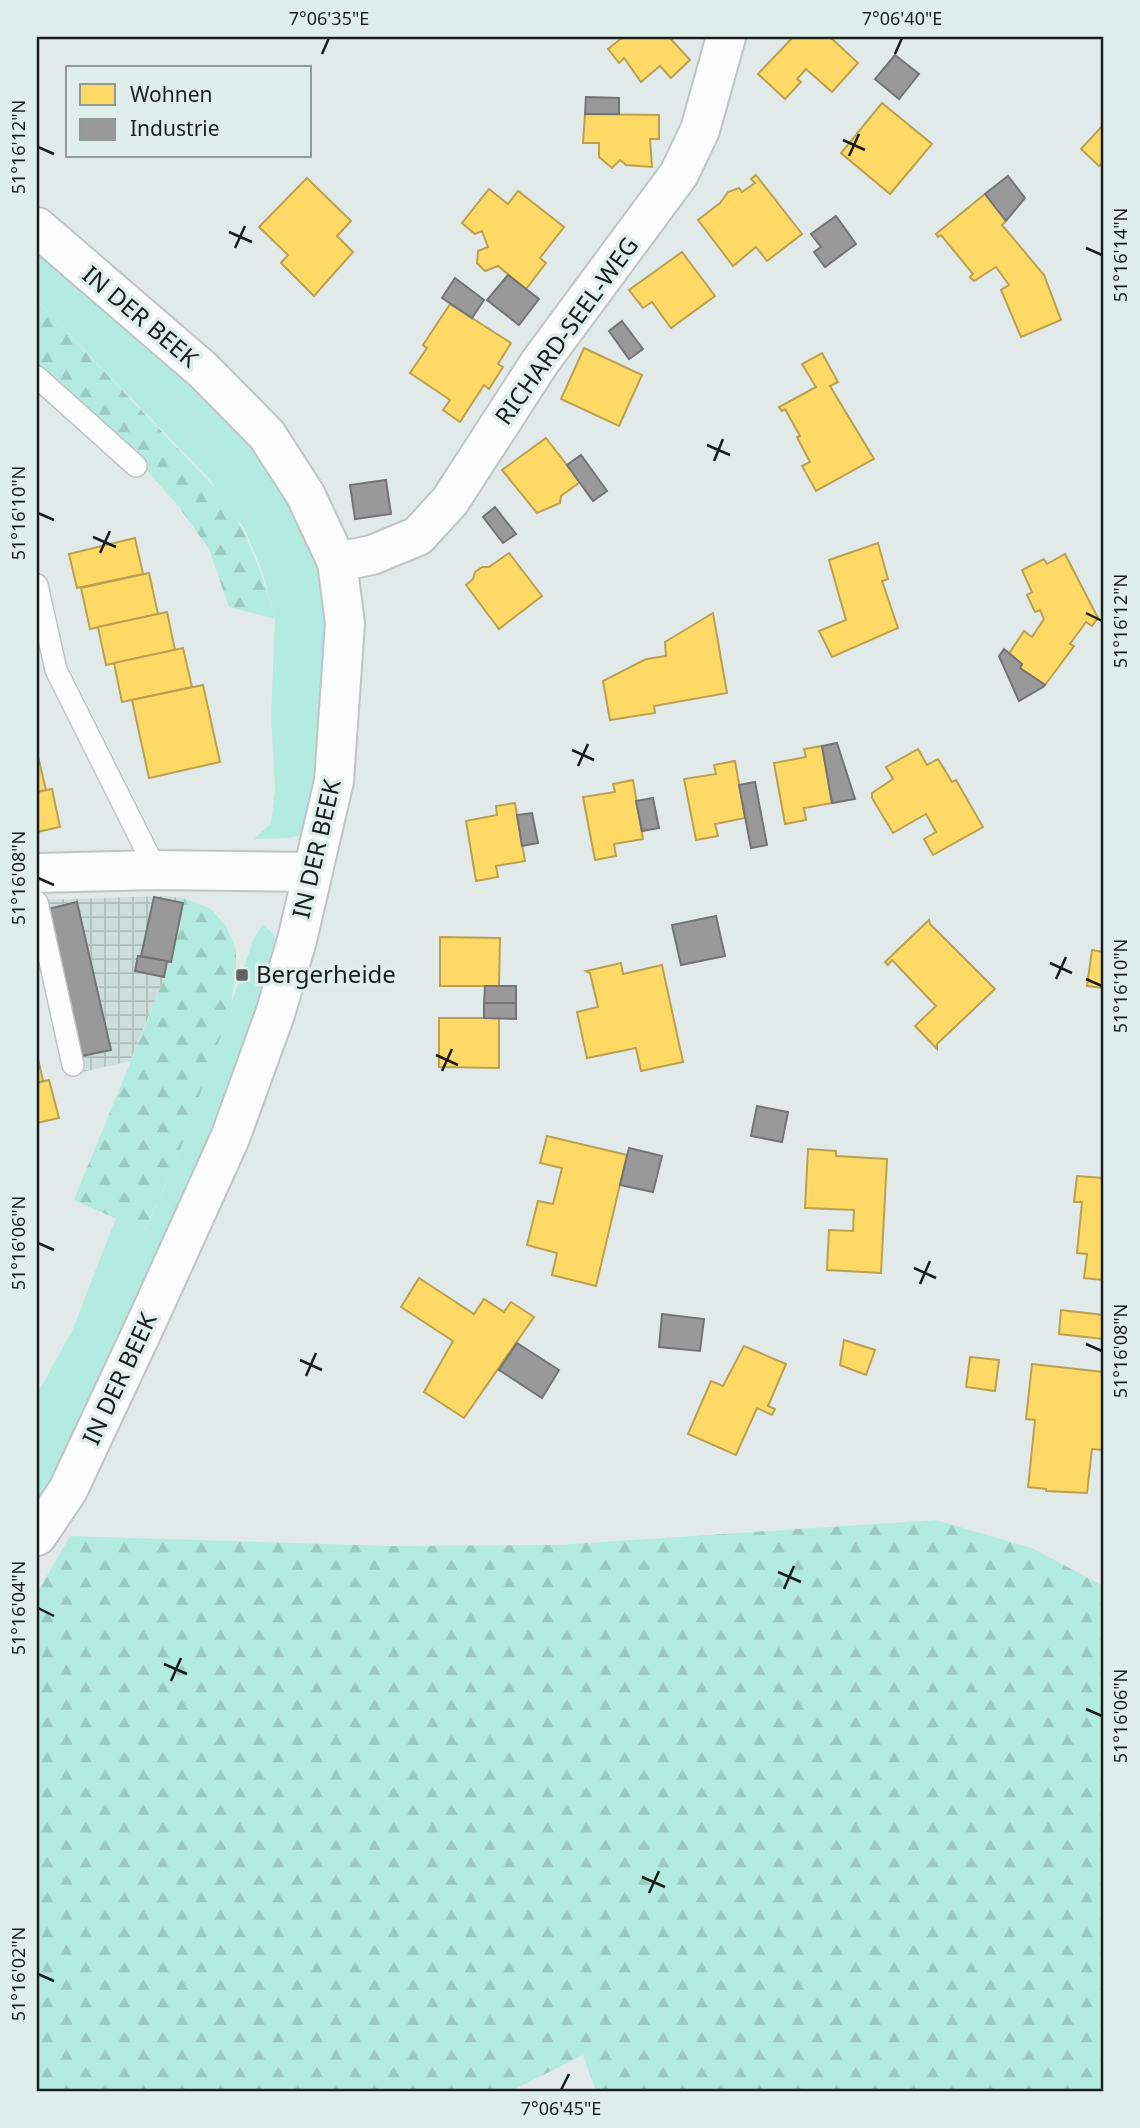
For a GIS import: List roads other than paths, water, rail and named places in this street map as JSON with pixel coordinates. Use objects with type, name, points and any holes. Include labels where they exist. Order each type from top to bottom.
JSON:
[{"type":"street","name":"RICHARD-SEEL-WEG","points":[[337,562],[372,555],[418,536],[450,502],[540,362],[679,174],[700,130],[726,37]]},
{"type":"street","name":"IN DER BEEK","points":[[37,228],[203,370],[267,435],[305,494],[337,562],[345,623],[334,781],[297,940],[275,1014],[230,1138],[68,1490],[37,1536]]},
{"type":"street","points":[[37,873],[156,870],[311,872]]},
{"type":"lane","points":[[37,377],[136,466]]},
{"type":"lane","points":[[37,585],[56,670],[156,870]]},
{"type":"lane","points":[[37,902],[74,1065]]},
{"type":"place","name":"Bergerheide","points":[[242,975]]}]
